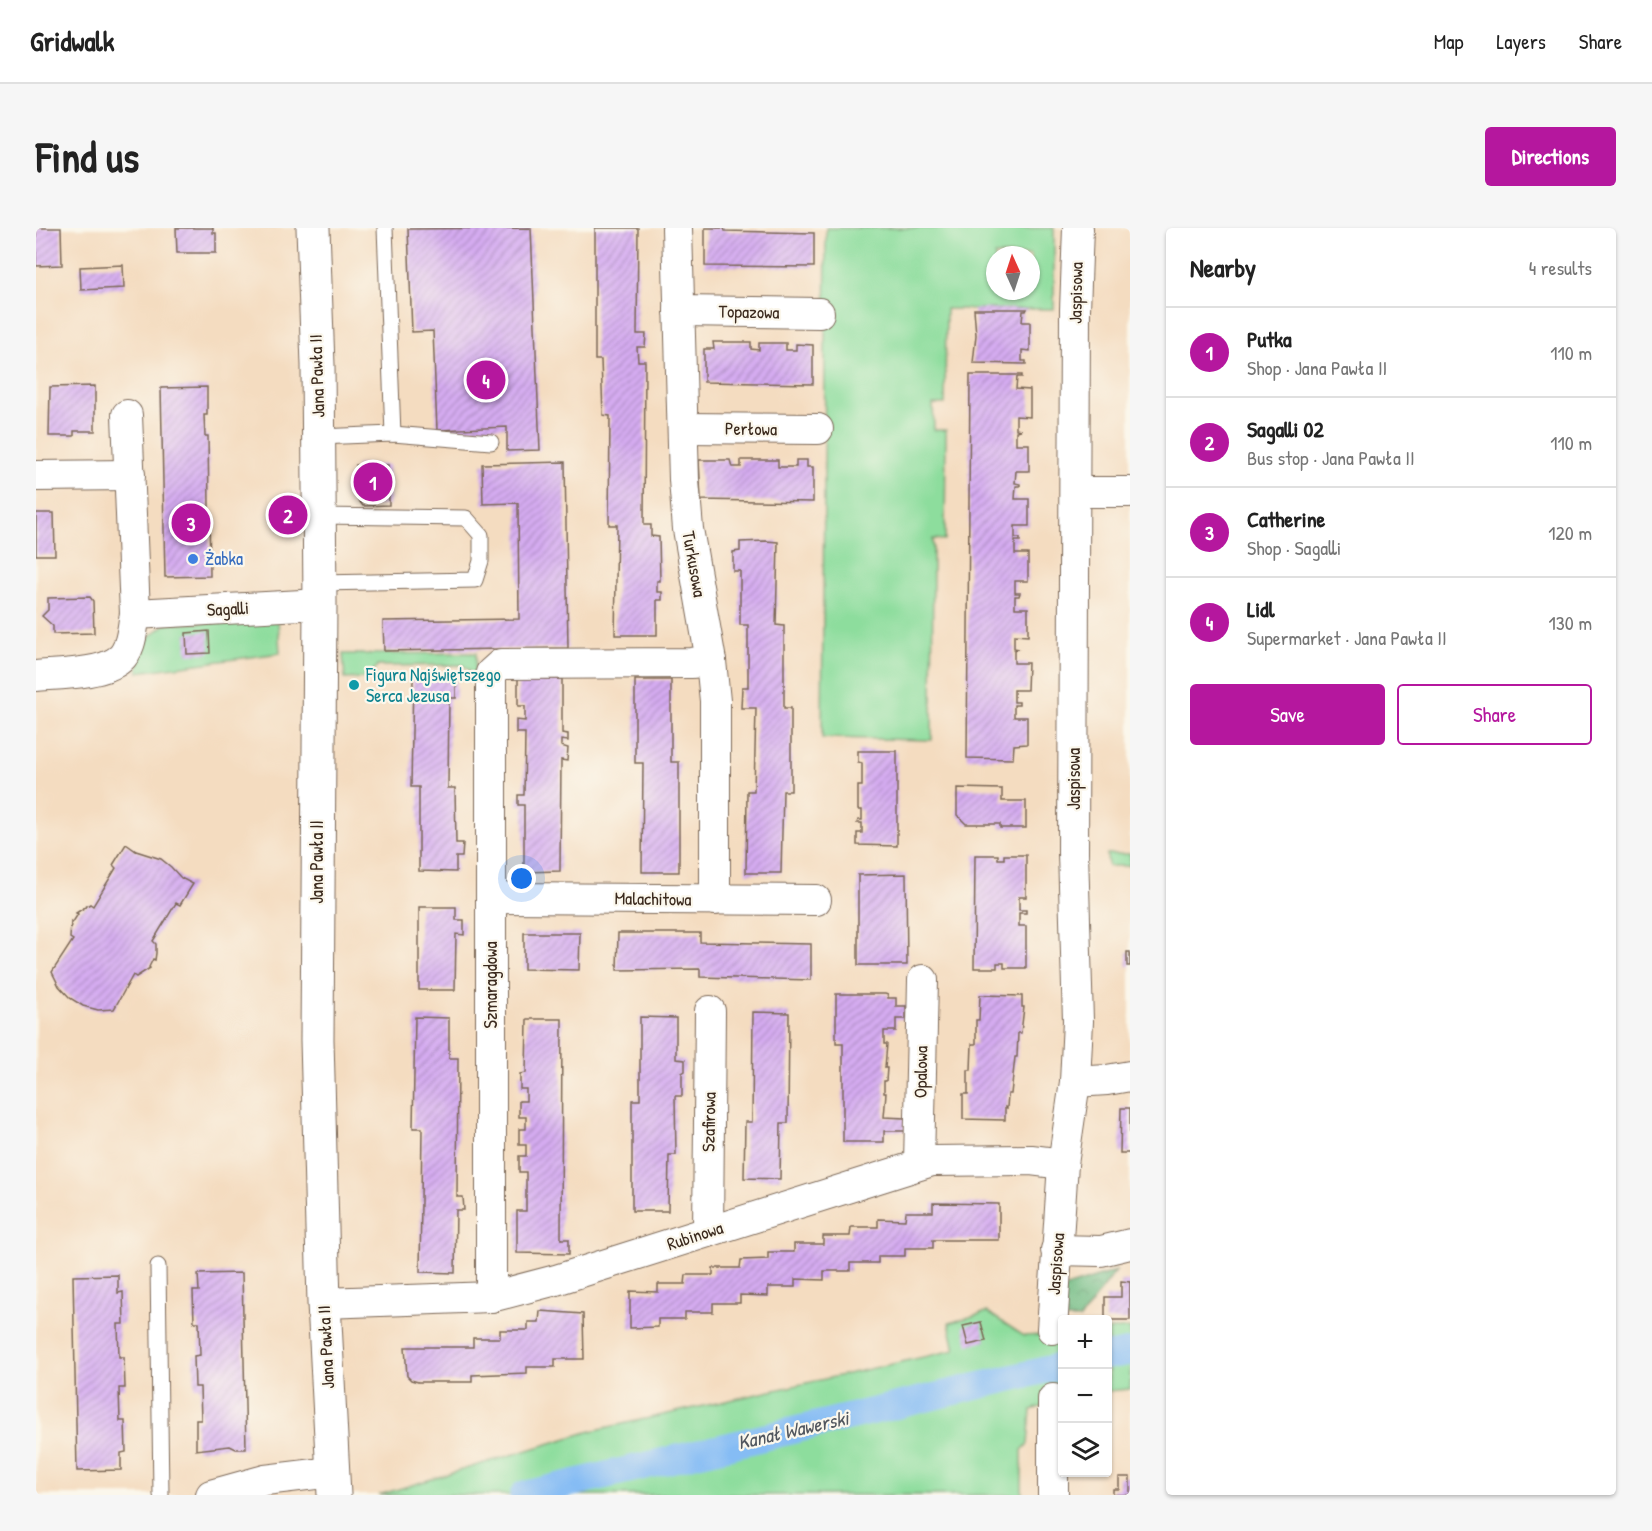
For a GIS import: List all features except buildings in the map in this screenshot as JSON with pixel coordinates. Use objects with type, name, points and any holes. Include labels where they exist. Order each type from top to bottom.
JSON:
[{"type":"street","name":"Jana Pawła II","points":[[313,228],[320,516],[316,1040],[324,1303],[333,1484]]},
{"type":"street","name":"Turkusowa","points":[[677,228],[684,480],[688,529],[711,661],[715,702],[714,900]]},
{"type":"street","name":"Jaspisowa","points":[[1052,1329],[1063,1164],[1075,1082],[1078,1021],[1074,852],[1075,310],[1078,228]]},
{"type":"street","name":"Topazowa","points":[[679,310],[819,313]]},
{"type":"street","points":[[36,676],[96,670],[120,659],[129,644],[135,614],[128,415]]},
{"type":"street","name":"Perłowa","points":[[684,428],[818,429]]},
{"type":"street","points":[[36,476],[130,475]]},
{"type":"street","points":[[1076,492],[1130,492]]},
{"type":"street","name":"Sagalli","points":[[135,614],[320,594]]},
{"type":"street","name":"Szmaragdowa","points":[[490,1297],[491,673],[501,664],[711,661]]},
{"type":"street","name":"Malachitowa","points":[[491,898],[816,900]]},
{"type":"street","name":"Opalowa","points":[[919,1164],[923,980]]},
{"type":"street","name":"Szafirowa","points":[[708,1232],[711,1011]]},
{"type":"street","points":[[1075,1082],[1130,1076]]},
{"type":"street","name":"Rubinowa","points":[[324,1303],[490,1297],[556,1280],[919,1164],[950,1160],[1031,1160],[1063,1164]]},
{"type":"street","points":[[1056,1250],[1101,1251],[1130,1244]]},
{"type":"street","points":[[1053,1399],[1053,1495]]},
{"type":"street","points":[[211,1495],[265,1480],[333,1484]]},
{"type":"lane","points":[[386,228],[393,434]]},
{"type":"lane","points":[[319,437],[393,434],[491,442]]},
{"type":"lane","points":[[320,516],[465,518],[481,535],[481,561],[475,580],[320,594]]},
{"type":"lane","points":[[158,1266],[161,1495]]},
{"type":"green space","points":[[826,228],[1054,228],[1054,309],[946,309],[945,404],[933,404],[934,430],[946,430],[945,540],[933,539],[932,740],[822,738]]},
{"type":"green space","points":[[278,620],[280,653],[138,672],[140,649],[150,636],[166,624]]},
{"type":"green space","points":[[476,653],[475,676],[463,665],[378,666],[365,678],[345,679],[343,654]]},
{"type":"green space","points":[[1107,854],[1130,854],[1130,866],[1108,866]]},
{"type":"green space","points":[[1116,1271],[1083,1315],[1063,1315],[1063,1288]]},
{"type":"green space","points":[[987,1312],[1024,1336],[1058,1334],[1058,1401],[1031,1410],[1028,1444],[1022,1450],[1022,1495],[379,1495],[591,1431],[955,1350],[949,1323]]},
{"type":"green space","points":[[1130,1328],[1130,1389],[1112,1391],[1112,1330]]},
{"type":"waterway","name":"Kanał Wawerski","points":[[1112,1355],[1130,1352]]},
{"type":"waterway","name":"Kanał Wawerski","points":[[523,1495],[1058,1367]]},
{"type":"place","name":"Lidl","points":[[486,380]]},
{"type":"place","name":"Putka","points":[[373,482]]},
{"type":"place","name":"Sagalli 02","points":[[288,515]]},
{"type":"place","name":"Catherine","points":[[191,523]]},
{"type":"place","name":"Żabka","points":[[193,559]]},
{"type":"place","name":"Figura Najświętszego Serca Jezusa","points":[[354,685]]}]
